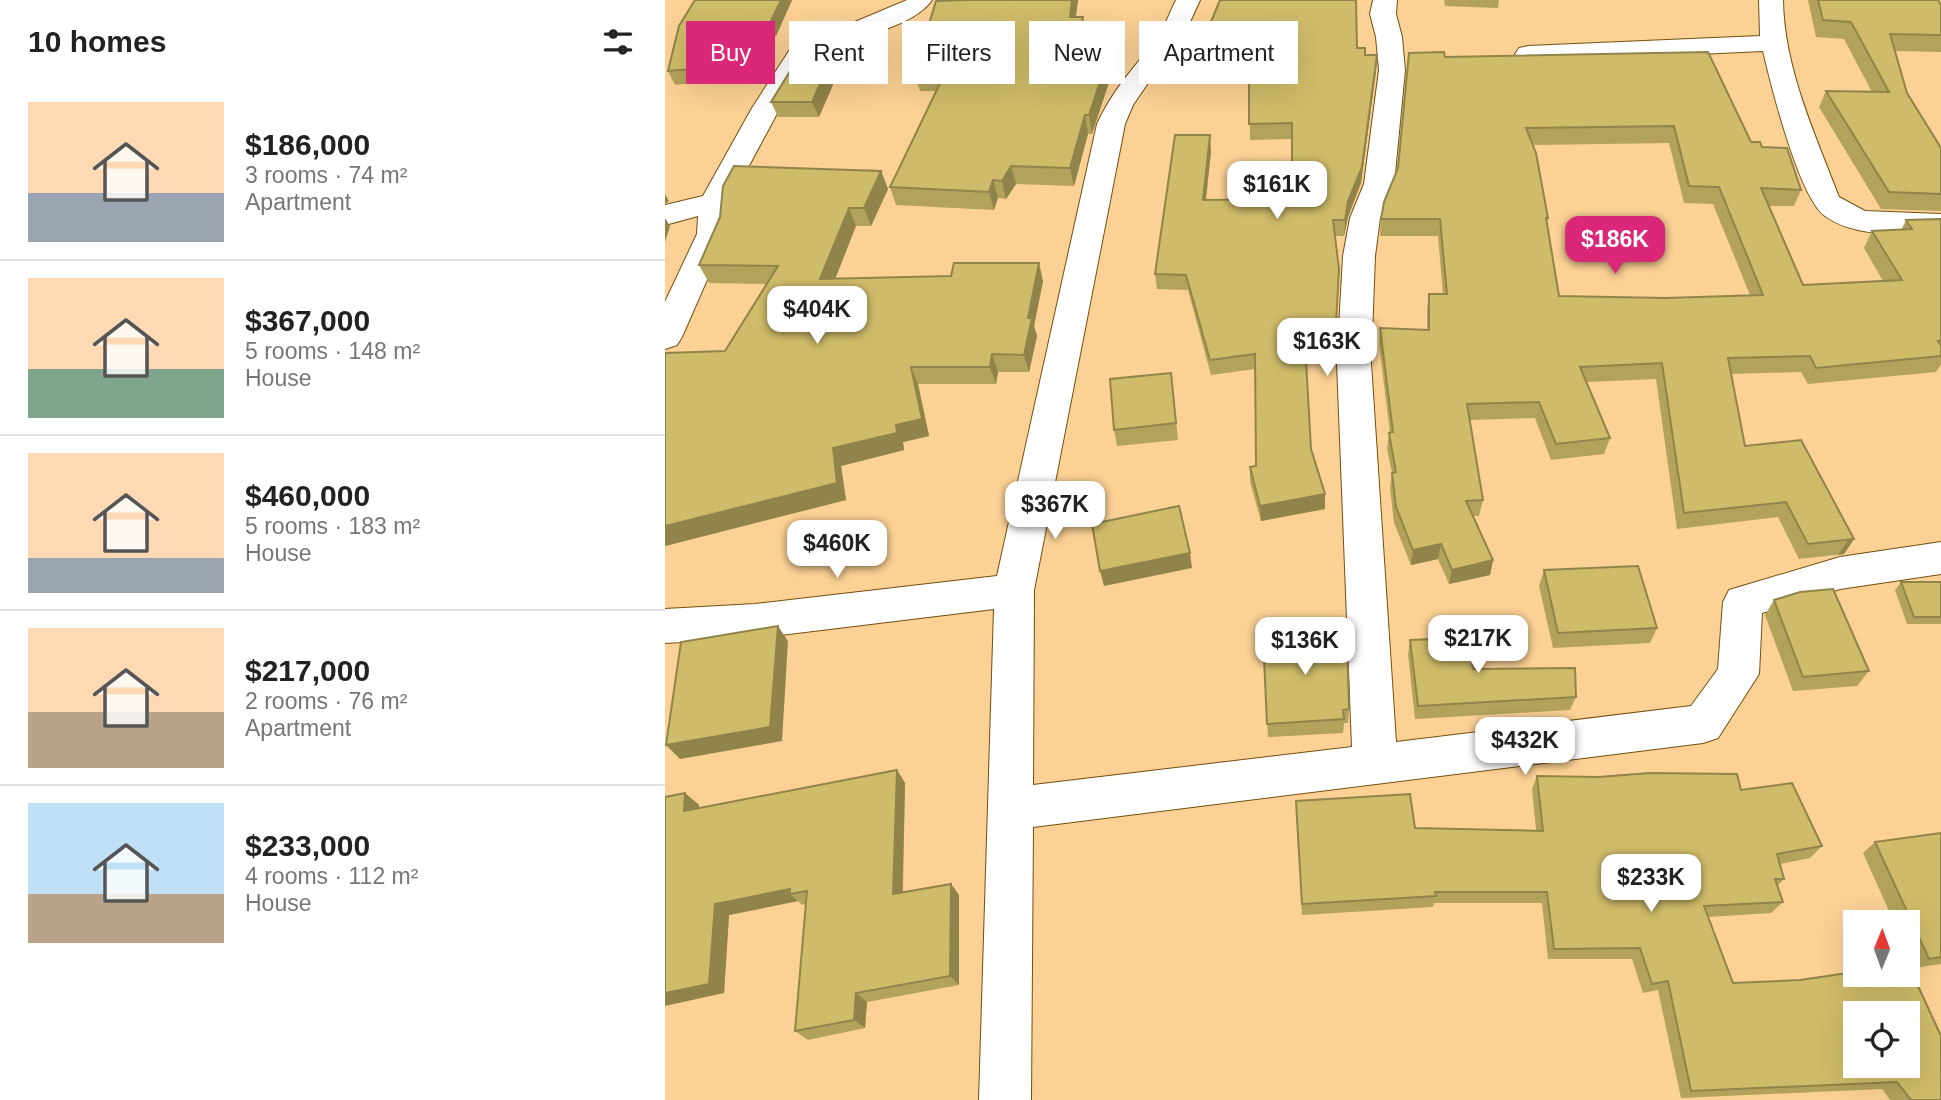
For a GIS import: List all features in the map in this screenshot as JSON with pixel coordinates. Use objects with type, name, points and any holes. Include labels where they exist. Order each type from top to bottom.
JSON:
[{"type":"street","points":[[665,337],[712,234],[713,203],[765,108],[807,42],[858,30],[915,6],[920,0]]},
{"type":"street","points":[[1005,1100],[1014,590],[1111,124],[1119,105],[1150,61],[1166,46],[1188,0]]},
{"type":"street","points":[[1375,763],[1354,363],[1359,256],[1366,218],[1379,184],[1392,70],[1389,37],[1383,13],[1385,0]]},
{"type":"street","points":[[1771,0],[1769,17],[1775,43],[1826,202],[1847,216],[1865,221],[1941,224]]},
{"type":"street","points":[[1528,54],[1775,43]]},
{"type":"street","points":[[665,215],[713,203]]},
{"type":"street","points":[[1010,809],[1703,724],[1738,674],[1743,602],[1840,573],[1941,558]]},
{"type":"street","points":[[665,626],[755,621],[1014,590]]},
{"type":"building","points":[[695,0],[781,0],[771,21],[686,21],[686,70],[668,71],[679,26]]},
{"type":"building","points":[[1072,0],[1070,17],[1083,17],[1082,21],[1029,21],[1029,84],[1099,84],[1089,115],[1085,115],[1070,168],[1011,166],[1002,181],[993,180],[989,192],[890,187],[940,84],[1015,84],[1015,21],[930,21],[936,1]]},
{"type":"building","points":[[1220,0],[1356,0],[1357,48],[1365,48],[1365,55],[1377,55],[1362,167],[1348,201],[1345,220],[1333,220],[1339,269],[1336,323],[1304,325],[1311,449],[1325,494],[1260,506],[1250,467],[1256,466],[1255,354],[1210,360],[1186,275],[1155,274],[1175,135],[1210,135],[1203,200],[1292,199],[1292,123],[1249,124],[1249,84],[1298,84],[1298,21],[1211,21]]},
{"type":"building","points":[[1818,0],[1938,0],[1941,5],[1941,35],[1890,34],[1907,93],[1941,148],[1941,194],[1889,192],[1826,91],[1889,92],[1851,22],[1823,20]]},
{"type":"building","points":[[1444,52],[1445,57],[1708,52],[1751,142],[1760,142],[1762,147],[1787,148],[1801,190],[1761,188],[1803,285],[1902,280],[1872,231],[1912,229],[1906,220],[1941,219],[1941,341],[1938,341],[1941,356],[1816,368],[1810,356],[1728,358],[1745,446],[1801,440],[1854,539],[1808,544],[1786,502],[1684,513],[1662,363],[1580,367],[1610,438],[1556,444],[1539,402],[1467,404],[1483,500],[1466,501],[1493,560],[1452,570],[1441,544],[1413,550],[1396,507],[1392,473],[1396,472],[1389,433],[1393,432],[1380,328],[1429,330],[1429,294],[1447,294],[1440,219],[1381,219],[1384,202],[1398,168],[1409,53]],"holes":[[[1674,126],[1689,186],[1719,187],[1763,295],[1665,298],[1559,296],[1536,153],[1526,128]]]},
{"type":"building","points":[[789,73],[789,84],[820,84],[812,102],[771,102]]},
{"type":"building","points":[[734,166],[881,171],[864,208],[849,208],[820,279],[951,276],[954,263],[1039,263],[1028,318],[1032,318],[1024,355],[992,354],[990,367],[911,367],[922,419],[896,425],[897,433],[833,448],[837,483],[665,526],[665,353],[725,351],[778,266],[699,265],[720,217],[723,186]]},
{"type":"building","points":[[1171,373],[1176,423],[1114,430],[1110,379]]},
{"type":"building","points":[[1179,506],[1190,553],[1100,571],[1092,524]]},
{"type":"building","points":[[1638,566],[1657,628],[1558,633],[1544,570]]},
{"type":"building","points":[[1901,582],[1941,582],[1941,617],[1914,617]]},
{"type":"building","points":[[1833,589],[1869,671],[1803,677],[1774,600],[1800,592]]},
{"type":"building","points":[[1466,625],[1473,669],[1575,668],[1576,697],[1418,706],[1410,640],[1434,639],[1431,627]]},
{"type":"building","points":[[778,626],[770,727],[666,745],[681,642]]},
{"type":"building","points":[[1335,631],[1336,643],[1347,642],[1349,709],[1343,710],[1344,719],[1267,724],[1263,635]]},
{"type":"building","points":[[897,770],[893,894],[951,884],[950,976],[856,993],[854,1020],[795,1031],[807,891],[790,894],[790,889],[715,904],[709,984],[665,993],[665,797],[685,793],[684,811]]},
{"type":"building","points":[[1737,774],[1741,790],[1792,783],[1822,846],[1777,854],[1784,879],[1775,879],[1783,902],[1704,906],[1733,983],[1800,980],[1843,974],[1843,987],[1919,987],[1941,1036],[1941,1100],[1911,1100],[1897,1082],[1691,1091],[1668,981],[1652,984],[1640,948],[1554,949],[1547,892],[1435,892],[1436,896],[1302,904],[1296,801],[1410,794],[1415,828],[1543,831],[1537,776]]},
{"type":"building","points":[[1941,833],[1941,957],[1929,959],[1920,940],[1920,910],[1906,910],[1875,842]]}]
